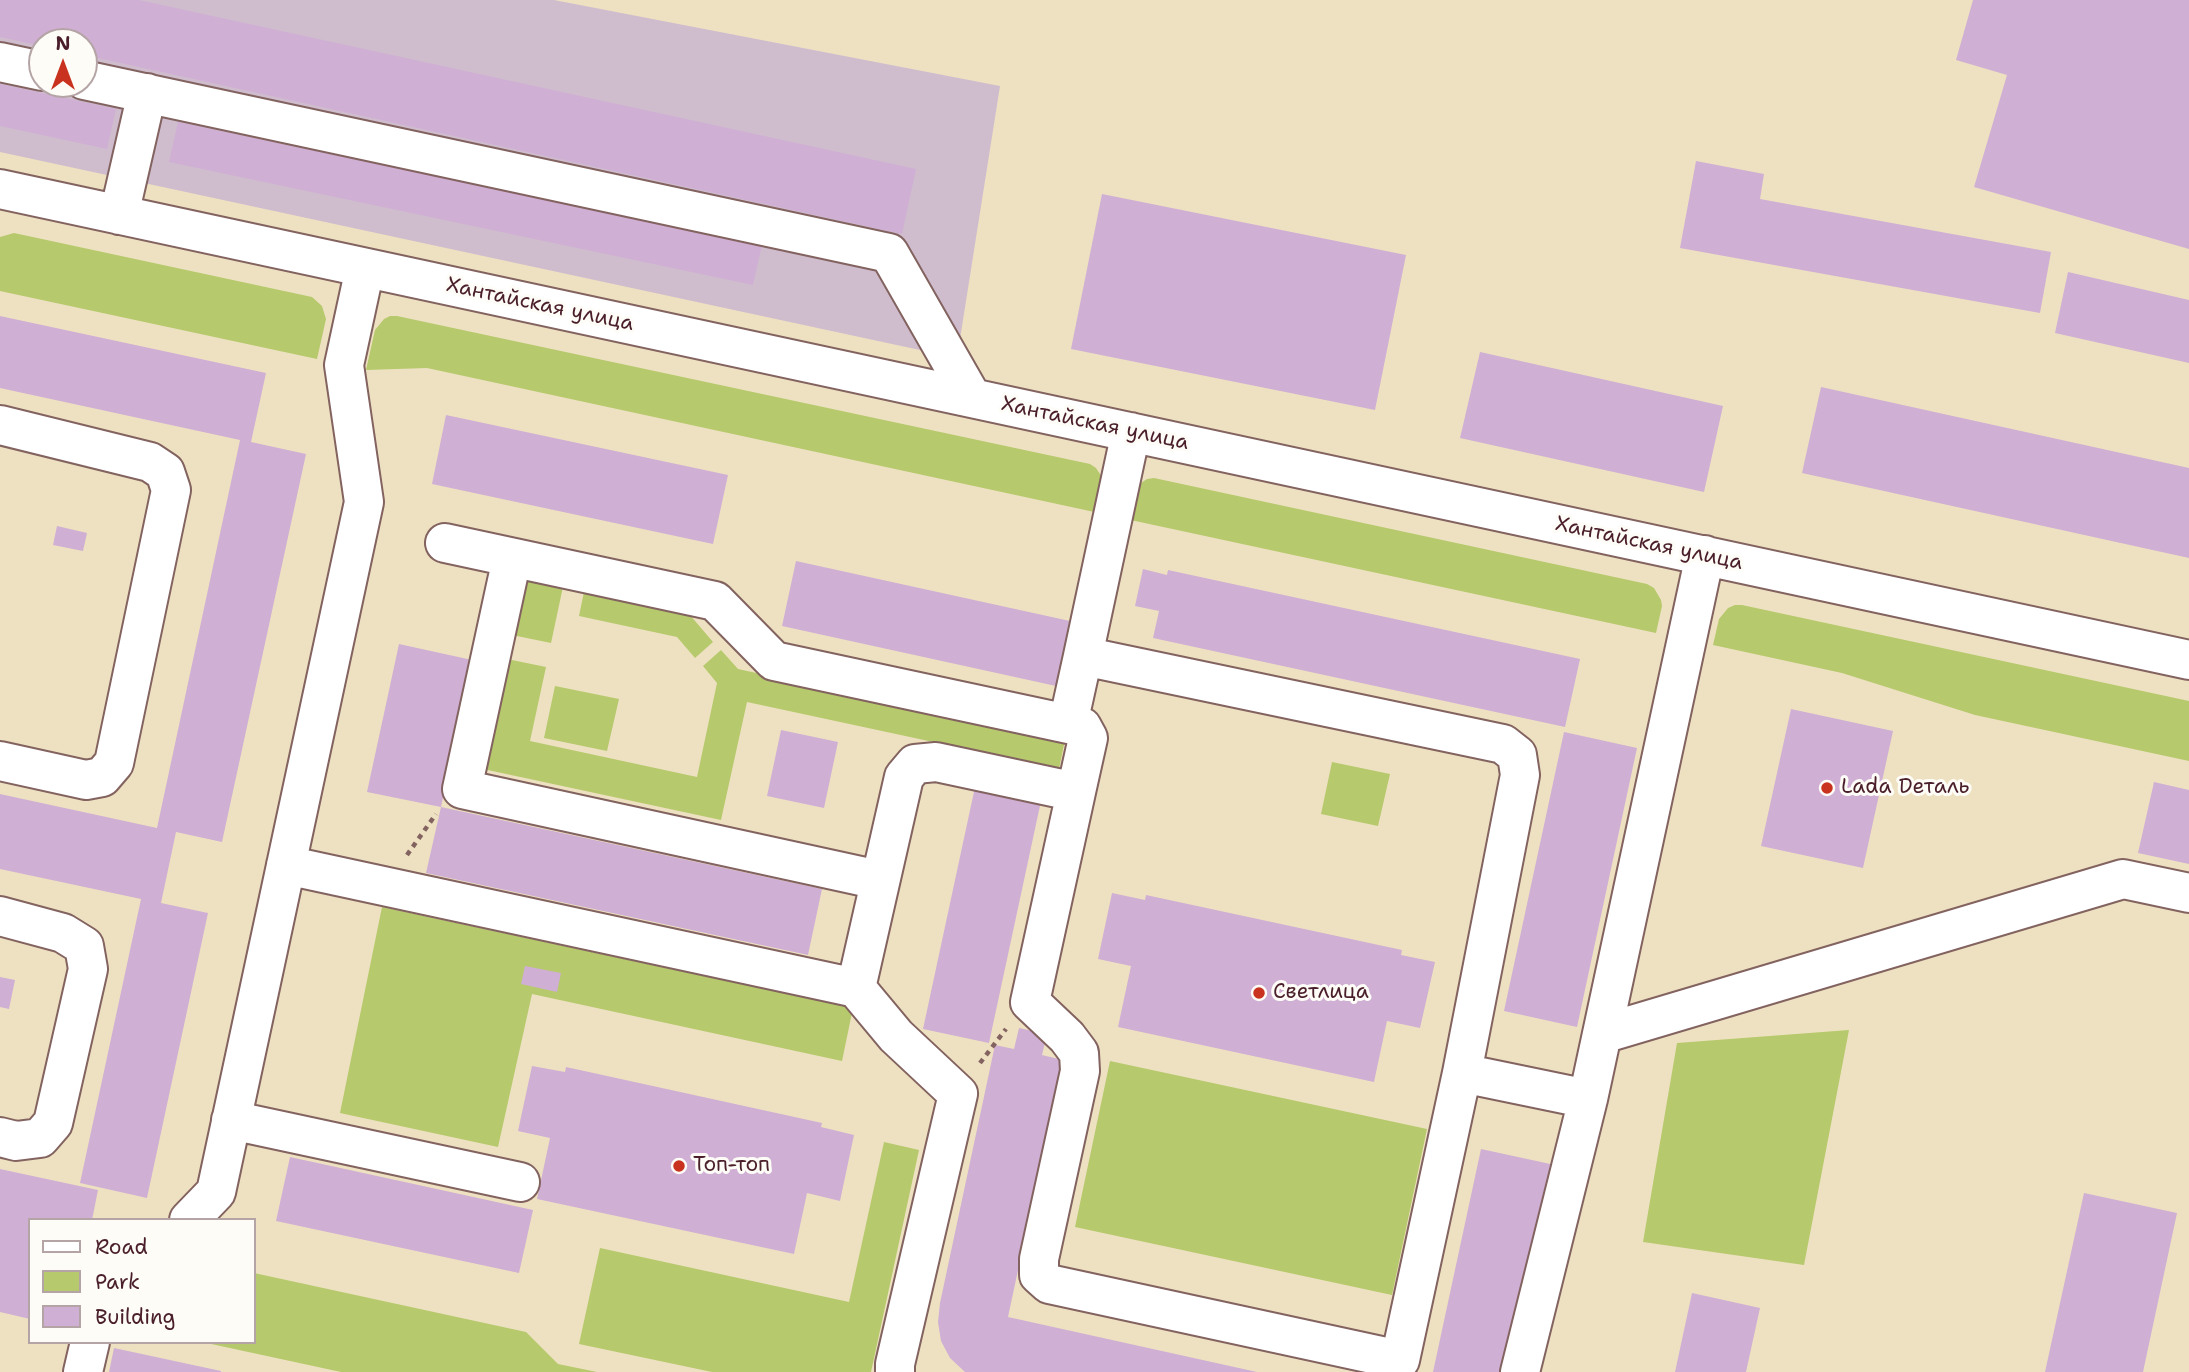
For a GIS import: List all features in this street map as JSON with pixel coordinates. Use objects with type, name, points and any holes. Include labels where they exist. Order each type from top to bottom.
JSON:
[{"type":"street","points":[[0,62],[28,68]]},
{"type":"street","points":[[98,83],[889,253],[972,398]]},
{"type":"street","points":[[119,215],[147,93]]},
{"type":"street","name":"Хантайская улица","points":[[0,189],[2189,660]]},
{"type":"street","points":[[191,1218],[216,1192],[364,502],[344,365],[365,268]]},
{"type":"street","points":[[0,425],[150,462],[165,471],[171,489],[114,764],[102,777],[86,780],[0,761]]},
{"type":"street","points":[[1068,724],[1131,432]]},
{"type":"street","points":[[445,544],[715,601],[774,661],[1083,727],[1088,738],[1030,1002],[1067,1037],[1079,1053],[1080,1071],[1039,1259],[1039,1275],[1049,1284],[1400,1360],[1462,1073],[1520,775],[1517,755],[1503,744],[1083,656]]},
{"type":"street","points":[[1520,1372],[1588,1099],[1705,555]]},
{"type":"street","points":[[512,558],[462,789],[879,880]]},
{"type":"street","points":[[856,988],[904,777],[915,764],[936,762],[1076,792]]},
{"type":"street","points":[[286,865],[856,988],[896,1036],[958,1094],[894,1364],[895,1372]]},
{"type":"street","points":[[1602,1034],[2123,879],[2189,893]]},
{"type":"street","points":[[0,916],[63,933],[85,946],[88,969],[53,1123],[40,1138],[16,1141],[0,1137]]},
{"type":"street","points":[[1462,1073],[1588,1099]]},
{"type":"street","points":[[231,1120],[520,1182]]},
{"type":"street","points":[[83,1372],[90,1344]]},
{"type":"path","points":[[384,886],[440,807],[462,789]]},
{"type":"path","points":[[958,1094],[992,1045],[1030,1002]]},
{"type":"shaded area","points":[[0,0],[554,0],[1000,86],[957,358],[0,152]]},
{"type":"green space","points":[[14,233],[312,297],[322,306],[326,319],[317,359],[0,291],[0,237]]},
{"type":"green space","points":[[390,316],[1090,464],[1104,480],[1099,513],[427,368],[366,370],[375,330]]},
{"type":"green space","points":[[1154,478],[1647,584],[1654,588],[1661,600],[1656,633],[1126,519],[1135,487]]},
{"type":"green space","points":[[525,574],[564,582],[551,643],[512,635]]},
{"type":"green space","points":[[585,587],[684,608],[713,642],[695,658],[677,637],[579,616]]},
{"type":"green space","points":[[1735,605],[2189,701],[2189,761],[1975,715],[1842,673],[1713,645],[1719,619],[1728,608]]},
{"type":"green space","points":[[721,650],[738,669],[1065,740],[1059,769],[747,702],[721,820],[483,769],[507,659],[546,667],[530,741],[697,777],[717,683],[703,666]]},
{"type":"green space","points":[[555,686],[619,699],[607,751],[544,738]]},
{"type":"green space","points":[[1332,762],[1390,774],[1378,826],[1321,814]]},
{"type":"green space","points":[[382,907],[853,1008],[842,1061],[532,994],[498,1147],[340,1113]]},
{"type":"green space","points":[[1849,1030],[1804,1265],[1643,1242],[1677,1043]]},
{"type":"green space","points":[[1110,1061],[1427,1129],[1392,1295],[1075,1227]]},
{"type":"green space","points":[[884,1142],[919,1150],[871,1372],[712,1372],[579,1344],[600,1248],[849,1302]]},
{"type":"green space","points":[[256,1273],[526,1332],[558,1364],[597,1372],[341,1372],[211,1344],[256,1344]]},
{"type":"building","points":[[0,0],[139,0],[916,169],[902,234],[98,58],[98,28],[28,28],[28,43],[0,37]]},
{"type":"building","points":[[1973,0],[2189,0],[2189,249],[1974,187],[2007,75],[1956,60]]},
{"type":"building","points":[[0,84],[28,90],[28,98],[65,98],[116,109],[107,149],[0,126]]},
{"type":"building","points":[[178,122],[762,245],[753,285],[169,162]]},
{"type":"building","points":[[1696,161],[1764,174],[1760,199],[2051,252],[2040,313],[1680,248]]},
{"type":"building","points":[[1102,194],[1406,255],[1375,410],[1071,349]]},
{"type":"building","points":[[2068,272],[2189,300],[2189,363],[2055,333]]},
{"type":"building","points":[[0,316],[266,373],[251,442],[306,454],[222,842],[176,832],[161,903],[208,913],[147,1198],[80,1183],[141,899],[0,869],[0,794],[157,828],[240,440],[0,388]]},
{"type":"building","points":[[1480,352],[1723,406],[1704,492],[1460,438]]},
{"type":"building","points":[[1821,387],[2189,468],[2189,558],[1802,473]]},
{"type":"building","points":[[446,415],[728,475],[713,544],[432,484]]},
{"type":"building","points":[[57,526],[87,533],[83,551],[53,545]]},
{"type":"building","points":[[796,561],[1070,621],[1056,686],[782,626]]},
{"type":"building","points":[[1143,569],[1167,575],[1168,570],[1580,659],[1565,727],[1153,638],[1159,611],[1135,606]]},
{"type":"building","points":[[399,644],[472,660],[441,807],[367,792]]},
{"type":"building","name":"Lada Dеталь","points":[[1791,709],[1893,731],[1863,868],[1761,846]]},
{"type":"building","points":[[781,730],[838,742],[824,808],[767,796]]},
{"type":"building","points":[[1564,732],[1637,748],[1577,1027],[1504,1011]]},
{"type":"building","points":[[2154,782],[2189,790],[2189,864],[2138,853]]},
{"type":"building","points":[[975,787],[1041,801],[989,1043],[923,1029]]},
{"type":"building","points":[[441,807],[822,889],[808,955],[426,873]]},
{"type":"building","name":"Светлица","points":[[1112,893],[1145,900],[1146,895],[1402,950],[1401,955],[1435,962],[1420,1028],[1387,1021],[1374,1082],[1118,1027],[1131,966],[1098,959]]},
{"type":"building","points":[[525,966],[561,973],[557,992],[521,984]]},
{"type":"building","points":[[0,977],[15,980],[9,1009],[0,1007]]},
{"type":"building","points":[[1019,1028],[1047,1034],[1042,1055],[1063,1060],[1008,1317],[1257,1372],[965,1372],[950,1358],[941,1341],[938,1322],[940,1303],[995,1045],[1014,1049]]},
{"type":"building","name":"Топ-топ","points":[[532,1066],[565,1072],[566,1067],[822,1123],[821,1127],[854,1135],[840,1201],[807,1193],[794,1254],[537,1199],[550,1138],[518,1131]]},
{"type":"building","points":[[1481,1149],[1555,1165],[1510,1372],[1433,1372]]},
{"type":"building","points":[[290,1157],[533,1210],[519,1273],[276,1221]]},
{"type":"building","points":[[0,1169],[98,1190],[92,1218],[28,1218],[28,1319],[0,1312]]},
{"type":"building","points":[[2084,1193],[2177,1213],[2143,1372],[2045,1372]]},
{"type":"building","points":[[1692,1293],[1760,1308],[1746,1372],[1675,1372]]},
{"type":"building","points":[[114,1348],[221,1371],[221,1372],[109,1372]]},
{"type":"place","name":"Lada Dеталь","points":[[1827,788]]},
{"type":"place","name":"Светлица","points":[[1259,993]]},
{"type":"place","name":"Топ-топ","points":[[679,1166]]}]
